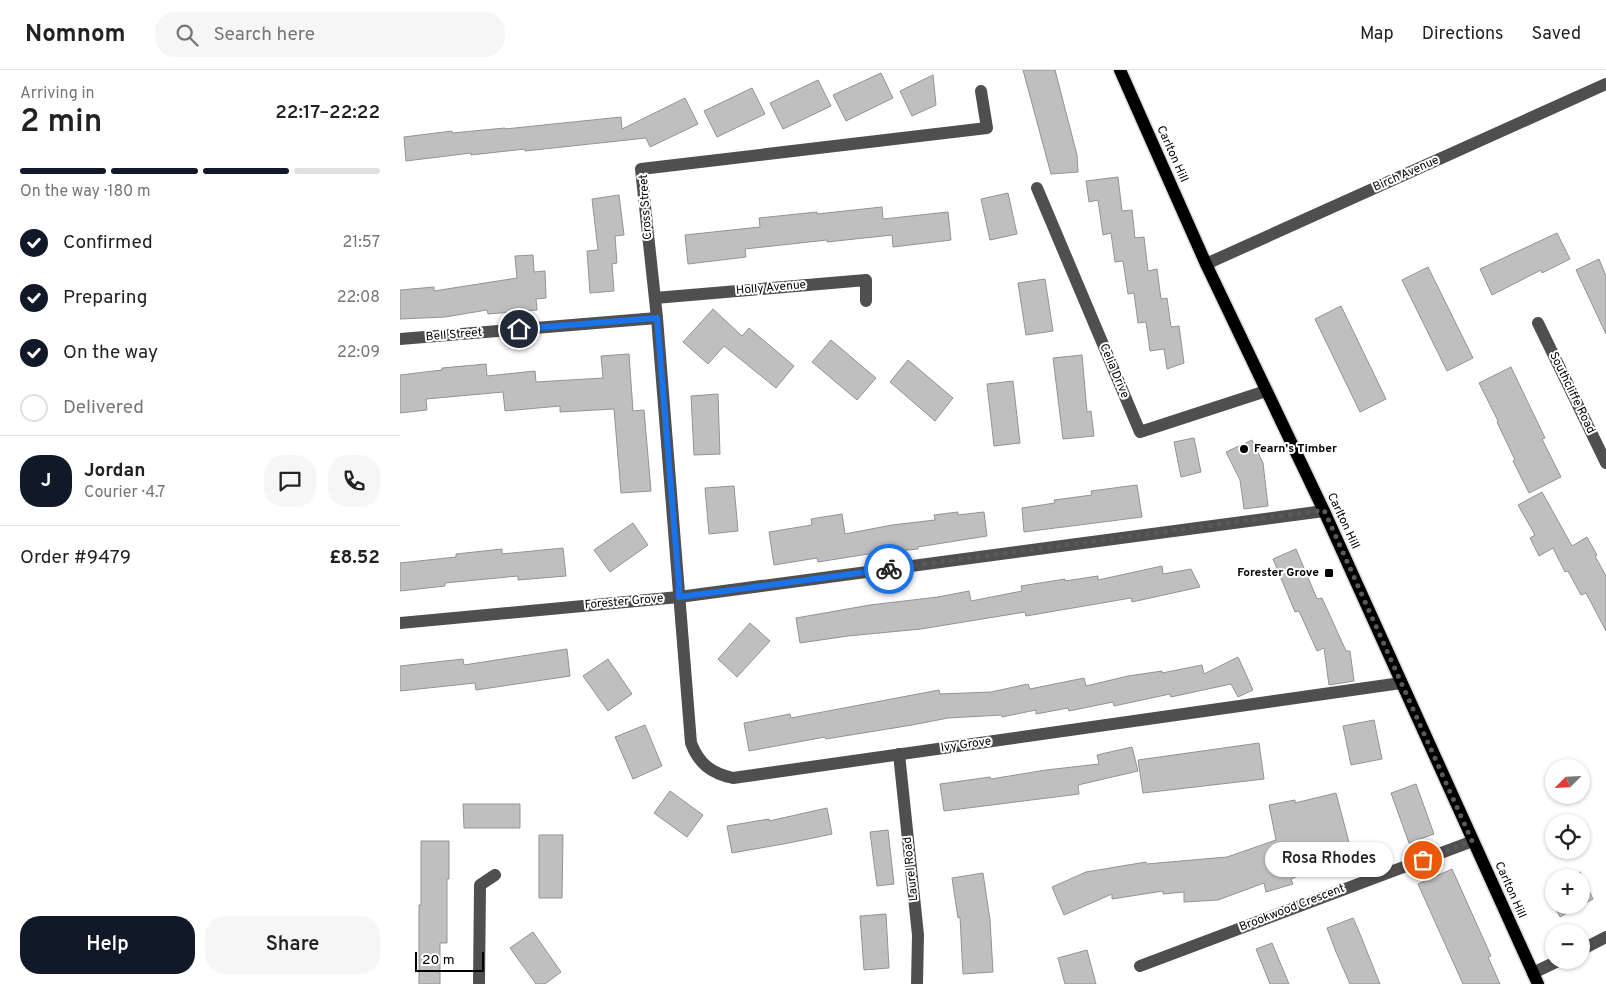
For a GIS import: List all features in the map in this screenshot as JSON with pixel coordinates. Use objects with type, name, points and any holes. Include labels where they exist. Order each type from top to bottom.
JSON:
[{"type":"main road","name":"Carlton Hill","points":[[1120,70],[1206,264],[1324,510],[1535,979]]},
{"type":"street","name":"Birch Avenue","points":[[1206,264],[1606,84]]},
{"type":"street","name":"Cross Street","points":[[679,597],[657,318],[641,169],[987,128],[981,91]]},
{"type":"street","name":"Celia Drive","points":[[1036,188],[1140,432],[1266,391]]},
{"type":"street","name":"Holly Avenue","points":[[655,298],[866,280],[866,301]]},
{"type":"street","name":"Bell Street","points":[[400,339],[657,318]]},
{"type":"street","name":"Southcliffe Road","points":[[1538,323],[1606,463]]},
{"type":"street","name":"Forester Grove","points":[[400,623],[679,597],[1324,510]]},
{"type":"street","name":"Ivy Grove","points":[[679,597],[691,743],[696,756],[709,769],[733,778],[1376,688],[1382,684],[1401,683]]},
{"type":"street","name":"Laurel Road","points":[[900,754],[918,935],[917,984]]},
{"type":"street","name":"Brookwood Crescent","points":[[1140,966],[1472,841]]},
{"type":"street","points":[[479,984],[480,885],[495,875]]},
{"type":"street","points":[[1590,945],[1606,937]]},
{"type":"street","points":[[1535,979],[1548,969]]},
{"type":"building","points":[[1023,70],[1055,70],[1077,155],[1078,172],[1051,174]]},
{"type":"building","points":[[881,73],[893,98],[846,121],[833,95]]},
{"type":"building","points":[[933,75],[936,105],[912,116],[900,91]]},
{"type":"building","points":[[818,80],[831,106],[783,129],[770,103]]},
{"type":"building","points":[[752,88],[765,114],[717,137],[704,111]]},
{"type":"building","points":[[685,98],[698,124],[650,147],[646,138],[525,151],[525,149],[471,155],[471,153],[406,161],[404,137],[452,131],[452,133],[505,129],[621,117],[622,129]]},
{"type":"building","points":[[1118,177],[1122,211],[1132,210],[1135,238],[1144,237],[1148,271],[1157,269],[1161,299],[1167,298],[1171,327],[1179,326],[1184,363],[1167,369],[1164,349],[1150,351],[1146,322],[1138,323],[1134,293],[1128,294],[1123,261],[1115,262],[1111,233],[1103,235],[1098,200],[1089,202],[1086,181]]},
{"type":"building","points":[[1008,193],[1017,234],[990,240],[981,199]]},
{"type":"building","points":[[619,195],[624,235],[615,236],[617,263],[612,264],[614,291],[590,293],[587,251],[598,250],[592,199]]},
{"type":"building","points":[[882,207],[883,219],[948,212],[951,240],[893,247],[892,235],[827,242],[827,240],[745,249],[746,257],[688,264],[685,235],[760,227],[759,218]]},
{"type":"building","points":[[1557,233],[1570,259],[1542,273],[1541,270],[1492,295],[1480,269]]},
{"type":"building","points":[[533,255],[534,272],[545,271],[546,298],[536,299],[537,310],[488,314],[487,310],[445,317],[400,319],[400,290],[434,287],[434,291],[517,278],[515,256]]},
{"type":"building","points":[[1599,259],[1606,276],[1606,334],[1576,270]]},
{"type":"building","points":[[1428,267],[1473,358],[1447,371],[1402,280]]},
{"type":"building","points":[[1045,279],[1053,331],[1026,335],[1018,283]]},
{"type":"building","points":[[1341,306],[1386,399],[1360,412],[1315,319]]},
{"type":"building","points":[[713,309],[742,336],[749,328],[794,366],[776,388],[724,346],[708,364],[683,342]]},
{"type":"building","points":[[831,340],[876,378],[857,400],[812,362]]},
{"type":"building","points":[[629,354],[633,411],[644,410],[651,491],[621,493],[614,409],[560,412],[560,406],[505,411],[503,392],[426,399],[427,410],[400,413],[400,375],[442,370],[442,368],[486,364],[487,376],[535,371],[536,382],[603,378],[601,356]]},
{"type":"building","points":[[1082,355],[1087,412],[1091,411],[1094,436],[1063,439],[1053,358]]},
{"type":"building","points":[[908,360],[953,398],[935,421],[890,382]]},
{"type":"building","points":[[1511,367],[1545,438],[1542,439],[1561,477],[1529,493],[1513,461],[1515,460],[1498,421],[1479,383]]},
{"type":"building","points":[[1013,381],[1020,443],[994,446],[987,384]]},
{"type":"building","points":[[718,394],[720,454],[694,455],[691,396]]},
{"type":"building","points":[[1194,438],[1201,472],[1181,477],[1174,442]]},
{"type":"building","points":[[1252,440],[1263,463],[1268,506],[1244,509],[1240,480],[1226,452]]},
{"type":"building","points":[[1137,485],[1142,517],[1024,532],[1022,508],[1055,503],[1054,500],[1092,495],[1091,491]]},
{"type":"building","points":[[734,486],[738,531],[709,534],[705,488]]},
{"type":"building","points":[[1542,492],[1572,546],[1587,537],[1597,555],[1595,556],[1606,576],[1606,631],[1586,593],[1581,595],[1568,571],[1565,572],[1553,548],[1539,556],[1530,538],[1535,535],[1518,505]]},
{"type":"building","points":[[958,512],[958,515],[984,512],[987,536],[918,547],[918,549],[887,551],[818,562],[817,558],[774,565],[769,532],[812,525],[811,519],[842,514],[845,534],[892,525],[935,520],[934,515]]},
{"type":"building","points":[[633,523],[648,545],[610,572],[594,550]]},
{"type":"building","points":[[563,548],[566,576],[518,580],[518,576],[445,583],[445,586],[400,591],[400,563],[456,557],[456,554],[502,549],[502,554]]},
{"type":"building","points":[[1296,549],[1317,599],[1322,598],[1346,651],[1350,651],[1354,681],[1329,685],[1324,648],[1317,651],[1299,611],[1295,612],[1273,559]]},
{"type":"building","points":[[1162,566],[1163,574],[1191,569],[1200,587],[1132,602],[1131,598],[1026,616],[1025,612],[921,629],[800,643],[796,618],[969,591],[971,601],[1022,591],[1021,586],[1098,576],[1098,580]]},
{"type":"building","points":[[750,623],[770,641],[737,677],[718,659]]},
{"type":"building","points":[[567,649],[570,676],[476,690],[475,683],[400,691],[400,666],[463,659],[464,665]]},
{"type":"building","points":[[1238,657],[1253,690],[1238,697],[1231,684],[1171,697],[1170,694],[1114,706],[1113,702],[1069,711],[1068,708],[1036,714],[1036,710],[1002,717],[1002,715],[948,718],[749,751],[744,723],[790,714],[791,718],[939,690],[940,694],[991,692],[1028,684],[1030,689],[1084,678],[1086,686],[1128,676],[1162,671],[1162,673],[1202,665],[1204,674]]},
{"type":"building","points":[[608,659],[632,694],[608,711],[583,676]]},
{"type":"building","points":[[1374,720],[1382,759],[1351,765],[1343,726]]},
{"type":"building","points":[[645,725],[662,766],[633,779],[615,737]]},
{"type":"building","points":[[1259,743],[1264,779],[1143,793],[1138,760]]},
{"type":"building","points":[[1132,747],[1138,771],[1078,785],[1079,794],[944,811],[940,784],[1099,764],[1097,755]]},
{"type":"building","points":[[1416,784],[1434,834],[1409,843],[1391,793]]},
{"type":"building","points":[[670,791],[703,815],[687,837],[654,813]]},
{"type":"building","points":[[1336,793],[1352,854],[1291,879],[1293,884],[1266,892],[1264,883],[1218,900],[1184,902],[1184,892],[1163,894],[1163,891],[1112,899],[1112,894],[1064,915],[1052,887],[1086,872],[1146,862],[1146,864],[1227,857],[1276,840],[1269,805],[1295,800],[1295,803]]},
{"type":"building","points":[[463,804],[520,804],[520,828],[464,828]]},
{"type":"building","points":[[827,808],[832,834],[732,853],[727,826],[769,819],[769,821]]},
{"type":"building","points":[[888,830],[894,884],[877,886],[870,832]]},
{"type":"building","points":[[539,835],[563,835],[562,898],[539,898]]},
{"type":"building","points":[[421,841],[449,841],[447,943],[440,943],[440,984],[419,984]]},
{"type":"building","points":[[1452,869],[1491,956],[1488,957],[1500,984],[1463,984],[1418,884]]},
{"type":"building","points":[[983,873],[990,920],[993,972],[963,974],[960,917],[958,918],[952,878]]},
{"type":"building","points":[[886,914],[889,968],[864,970],[860,916]]},
{"type":"building","points":[[1353,918],[1380,984],[1350,984],[1336,952],[1327,928]]},
{"type":"building","points":[[533,932],[561,972],[545,984],[536,984],[510,948]]},
{"type":"building","points":[[1272,943],[1289,984],[1270,984],[1256,949]]},
{"type":"building","points":[[1087,950],[1096,984],[1065,984],[1058,958]]},
{"type":"way so far","points":[[889,569],[1324,510],[1472,841],[1423,860]]},
{"type":"place","name":"Fearn's Timber","points":[[1244,449]]},
{"type":"place","name":"Forester Grove","points":[[1329,573]]},
{"type":"place","name":"Rosa Rhodes","points":[[1423,860]]},
{"type":"route","points":[[519,329],[657,318],[679,597],[889,569]]}]
